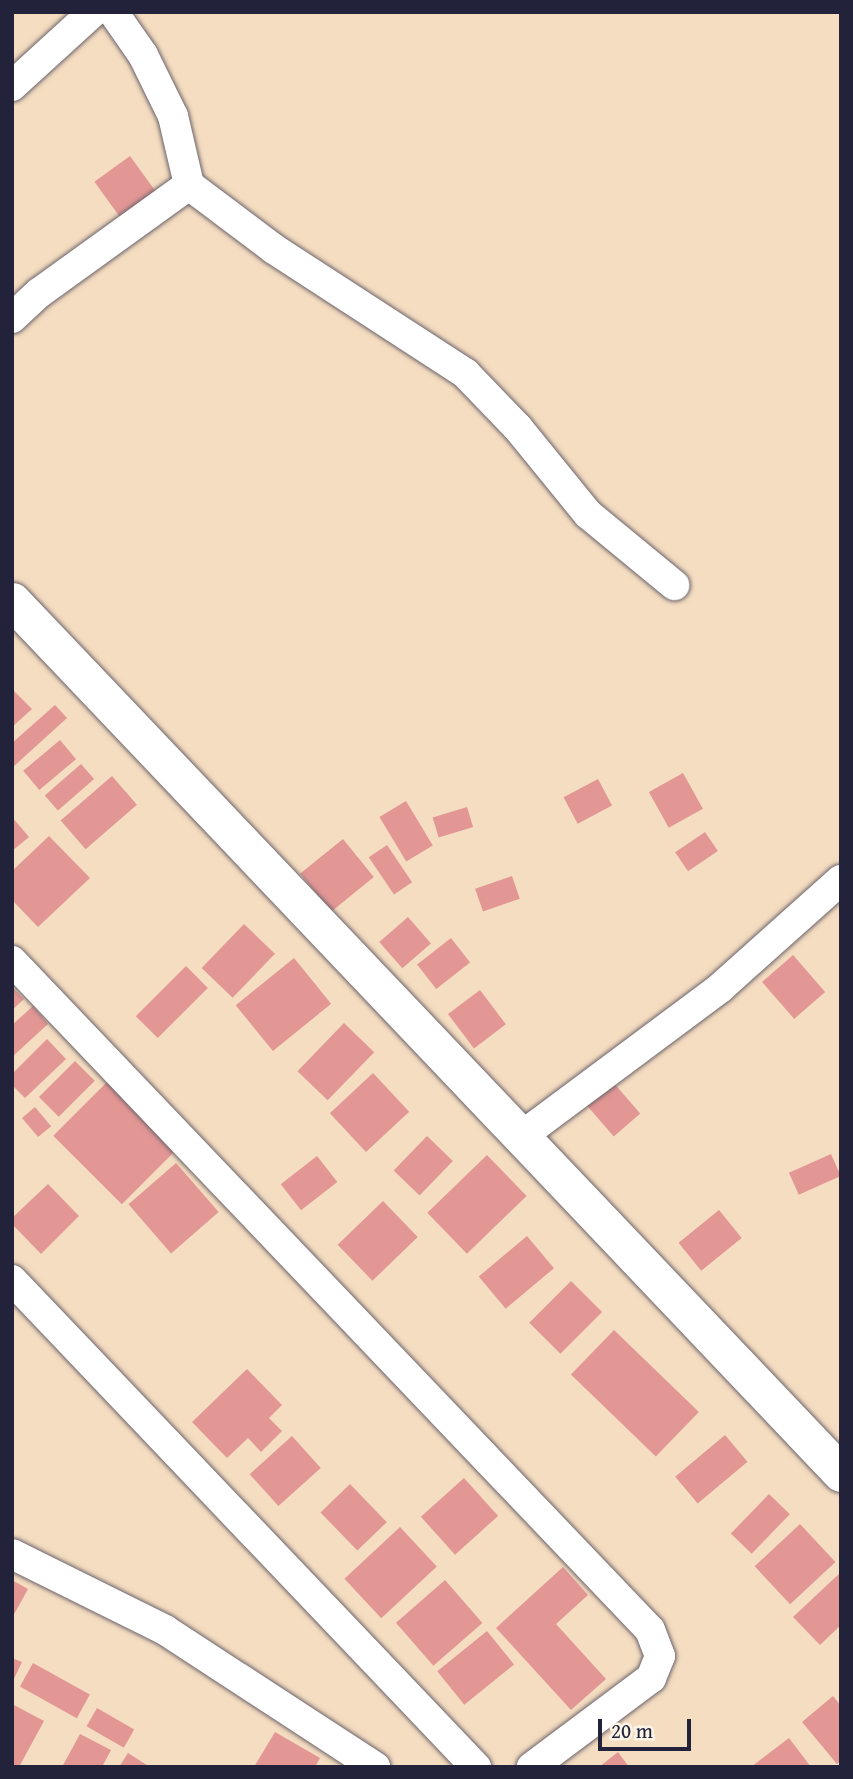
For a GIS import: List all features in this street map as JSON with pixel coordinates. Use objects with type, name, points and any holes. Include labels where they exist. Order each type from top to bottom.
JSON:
[{"type":"street","points":[[12,86],[93,12]]},
{"type":"street","points":[[113,12],[142,55],[173,116],[189,185],[285,257],[465,373],[518,428],[588,514],[674,585]]},
{"type":"street","points":[[12,318],[38,293],[189,185]]},
{"type":"street","points":[[14,607],[523,1135],[841,1473]]},
{"type":"street","points":[[523,1135],[720,988],[841,880]]},
{"type":"street","points":[[12,961],[650,1630],[660,1656],[651,1678],[532,1767]]},
{"type":"street","points":[[12,1280],[476,1767]]},
{"type":"street","points":[[12,1554],[165,1630],[375,1767]]},
{"type":"building","points":[[130,156],[161,199],[126,225],[94,182]]},
{"type":"building","points":[[12,689],[32,709],[12,727]]},
{"type":"building","points":[[55,705],[67,718],[12,768],[12,743]]},
{"type":"building","points":[[60,740],[76,759],[39,790],[23,771]]},
{"type":"building","points":[[81,764],[94,779],[58,811],[45,795]]},
{"type":"building","points":[[683,773],[703,809],[669,828],[649,792]]},
{"type":"building","points":[[112,776],[137,805],[86,849],[61,821]]},
{"type":"building","points":[[598,779],[612,805],[578,824],[564,797]]},
{"type":"building","points":[[406,801],[433,846],[406,862],[379,817]]},
{"type":"building","points":[[467,807],[473,827],[439,838],[433,818]]},
{"type":"building","points":[[12,817],[29,837],[12,851]]},
{"type":"building","points":[[705,832],[718,851],[688,871],[675,852]]},
{"type":"building","points":[[49,836],[90,878],[38,927],[12,900],[12,871]]},
{"type":"building","points":[[343,839],[374,877],[331,912],[300,874]]},
{"type":"building","points":[[387,845],[412,882],[394,895],[369,857]]},
{"type":"building","points":[[512,876],[520,899],[483,911],[475,889]]},
{"type":"building","points":[[408,917],[431,943],[402,968],[379,942]]},
{"type":"building","points":[[244,924],[275,954],[233,998],[202,968]]},
{"type":"building","points":[[451,938],[470,962],[436,989],[417,964]]},
{"type":"building","points":[[793,955],[825,992],[794,1019],[762,982]]},
{"type":"building","points":[[294,958],[331,1004],[273,1051],[236,1005]]},
{"type":"building","points":[[186,966],[208,988],[158,1038],[136,1016]]},
{"type":"building","points":[[12,987],[24,999],[12,1010]]},
{"type":"building","points":[[480,990],[506,1024],[474,1048],[448,1014]]},
{"type":"building","points":[[33,1006],[48,1024],[12,1057],[12,1025]]},
{"type":"building","points":[[344,1023],[374,1052],[328,1100],[297,1071]]},
{"type":"building","points":[[47,1039],[66,1059],[25,1098],[12,1085],[12,1074]]},
{"type":"building","points":[[75,1061],[95,1081],[59,1117],[39,1097]]},
{"type":"building","points":[[373,1073],[409,1112],[366,1152],[330,1113]]},
{"type":"building","points":[[612,1081],[640,1113],[614,1136],[586,1104]]},
{"type":"building","points":[[107,1082],[176,1151],[122,1204],[53,1136]]},
{"type":"building","points":[[35,1107],[51,1126],[38,1137],[22,1118]]},
{"type":"building","points":[[427,1136],[453,1161],[420,1196],[394,1171]]},
{"type":"building","points":[[831,1154],[841,1176],[799,1195],[789,1173]]},
{"type":"building","points":[[487,1155],[527,1196],[467,1254],[427,1213]]},
{"type":"building","points":[[317,1156],[337,1182],[301,1210],[281,1184]]},
{"type":"building","points":[[176,1163],[219,1212],[171,1253],[128,1204]]},
{"type":"building","points":[[48,1184],[79,1216],[41,1254],[12,1224],[12,1218]]},
{"type":"building","points":[[383,1201],[418,1237],[372,1281],[338,1245]]},
{"type":"building","points":[[719,1210],[742,1238],[701,1271],[679,1243]]},
{"type":"building","points":[[527,1236],[554,1268],[506,1309],[479,1276]]},
{"type":"building","points":[[571,1281],[602,1312],[560,1354],[529,1323]]},
{"type":"building","points":[[614,1330],[699,1412],[656,1457],[571,1375]]},
{"type":"building","points":[[247,1369],[282,1405],[269,1418],[282,1431],[261,1452],[248,1438],[227,1458],[192,1422]]},
{"type":"building","points":[[725,1435],[747,1462],[698,1504],[675,1477]]},
{"type":"building","points":[[292,1436],[321,1468],[278,1506],[250,1474]]},
{"type":"building","points":[[464,1478],[498,1516],[455,1555],[421,1517]]},
{"type":"building","points":[[350,1484],[387,1522],[357,1551],[321,1512]]},
{"type":"building","points":[[769,1494],[790,1514],[752,1554],[731,1534]]},
{"type":"building","points":[[800,1524],[835,1562],[790,1604],[755,1566]]},
{"type":"building","points":[[400,1527],[437,1566],[381,1618],[344,1579]]},
{"type":"building","points":[[563,1567],[588,1595],[556,1624],[606,1679],[571,1710],[496,1628]]},
{"type":"building","points":[[841,1572],[841,1625],[820,1645],[793,1617]]},
{"type":"building","points":[[12,1580],[28,1589],[12,1618]]},
{"type":"building","points":[[445,1580],[482,1623],[433,1666],[396,1623]]},
{"type":"building","points":[[487,1631],[514,1664],[464,1705],[437,1671]]},
{"type":"building","points":[[12,1658],[22,1662],[12,1683]]},
{"type":"building","points":[[33,1663],[90,1695],[77,1718],[20,1687]]},
{"type":"building","points":[[833,1696],[841,1706],[841,1761],[837,1764],[802,1722]]},
{"type":"building","points":[[12,1704],[44,1721],[19,1767],[12,1765]]},
{"type":"building","points":[[97,1708],[134,1730],[124,1748],[86,1726]]},
{"type":"building","points":[[275,1732],[320,1758],[315,1767],[254,1767]]},
{"type":"building","points":[[80,1734],[111,1750],[102,1767],[62,1767]]},
{"type":"building","points":[[789,1738],[811,1767],[751,1767]]},
{"type":"building","points":[[618,1752],[629,1767],[599,1767]]},
{"type":"building","points":[[128,1753],[150,1767],[119,1767]]}]
